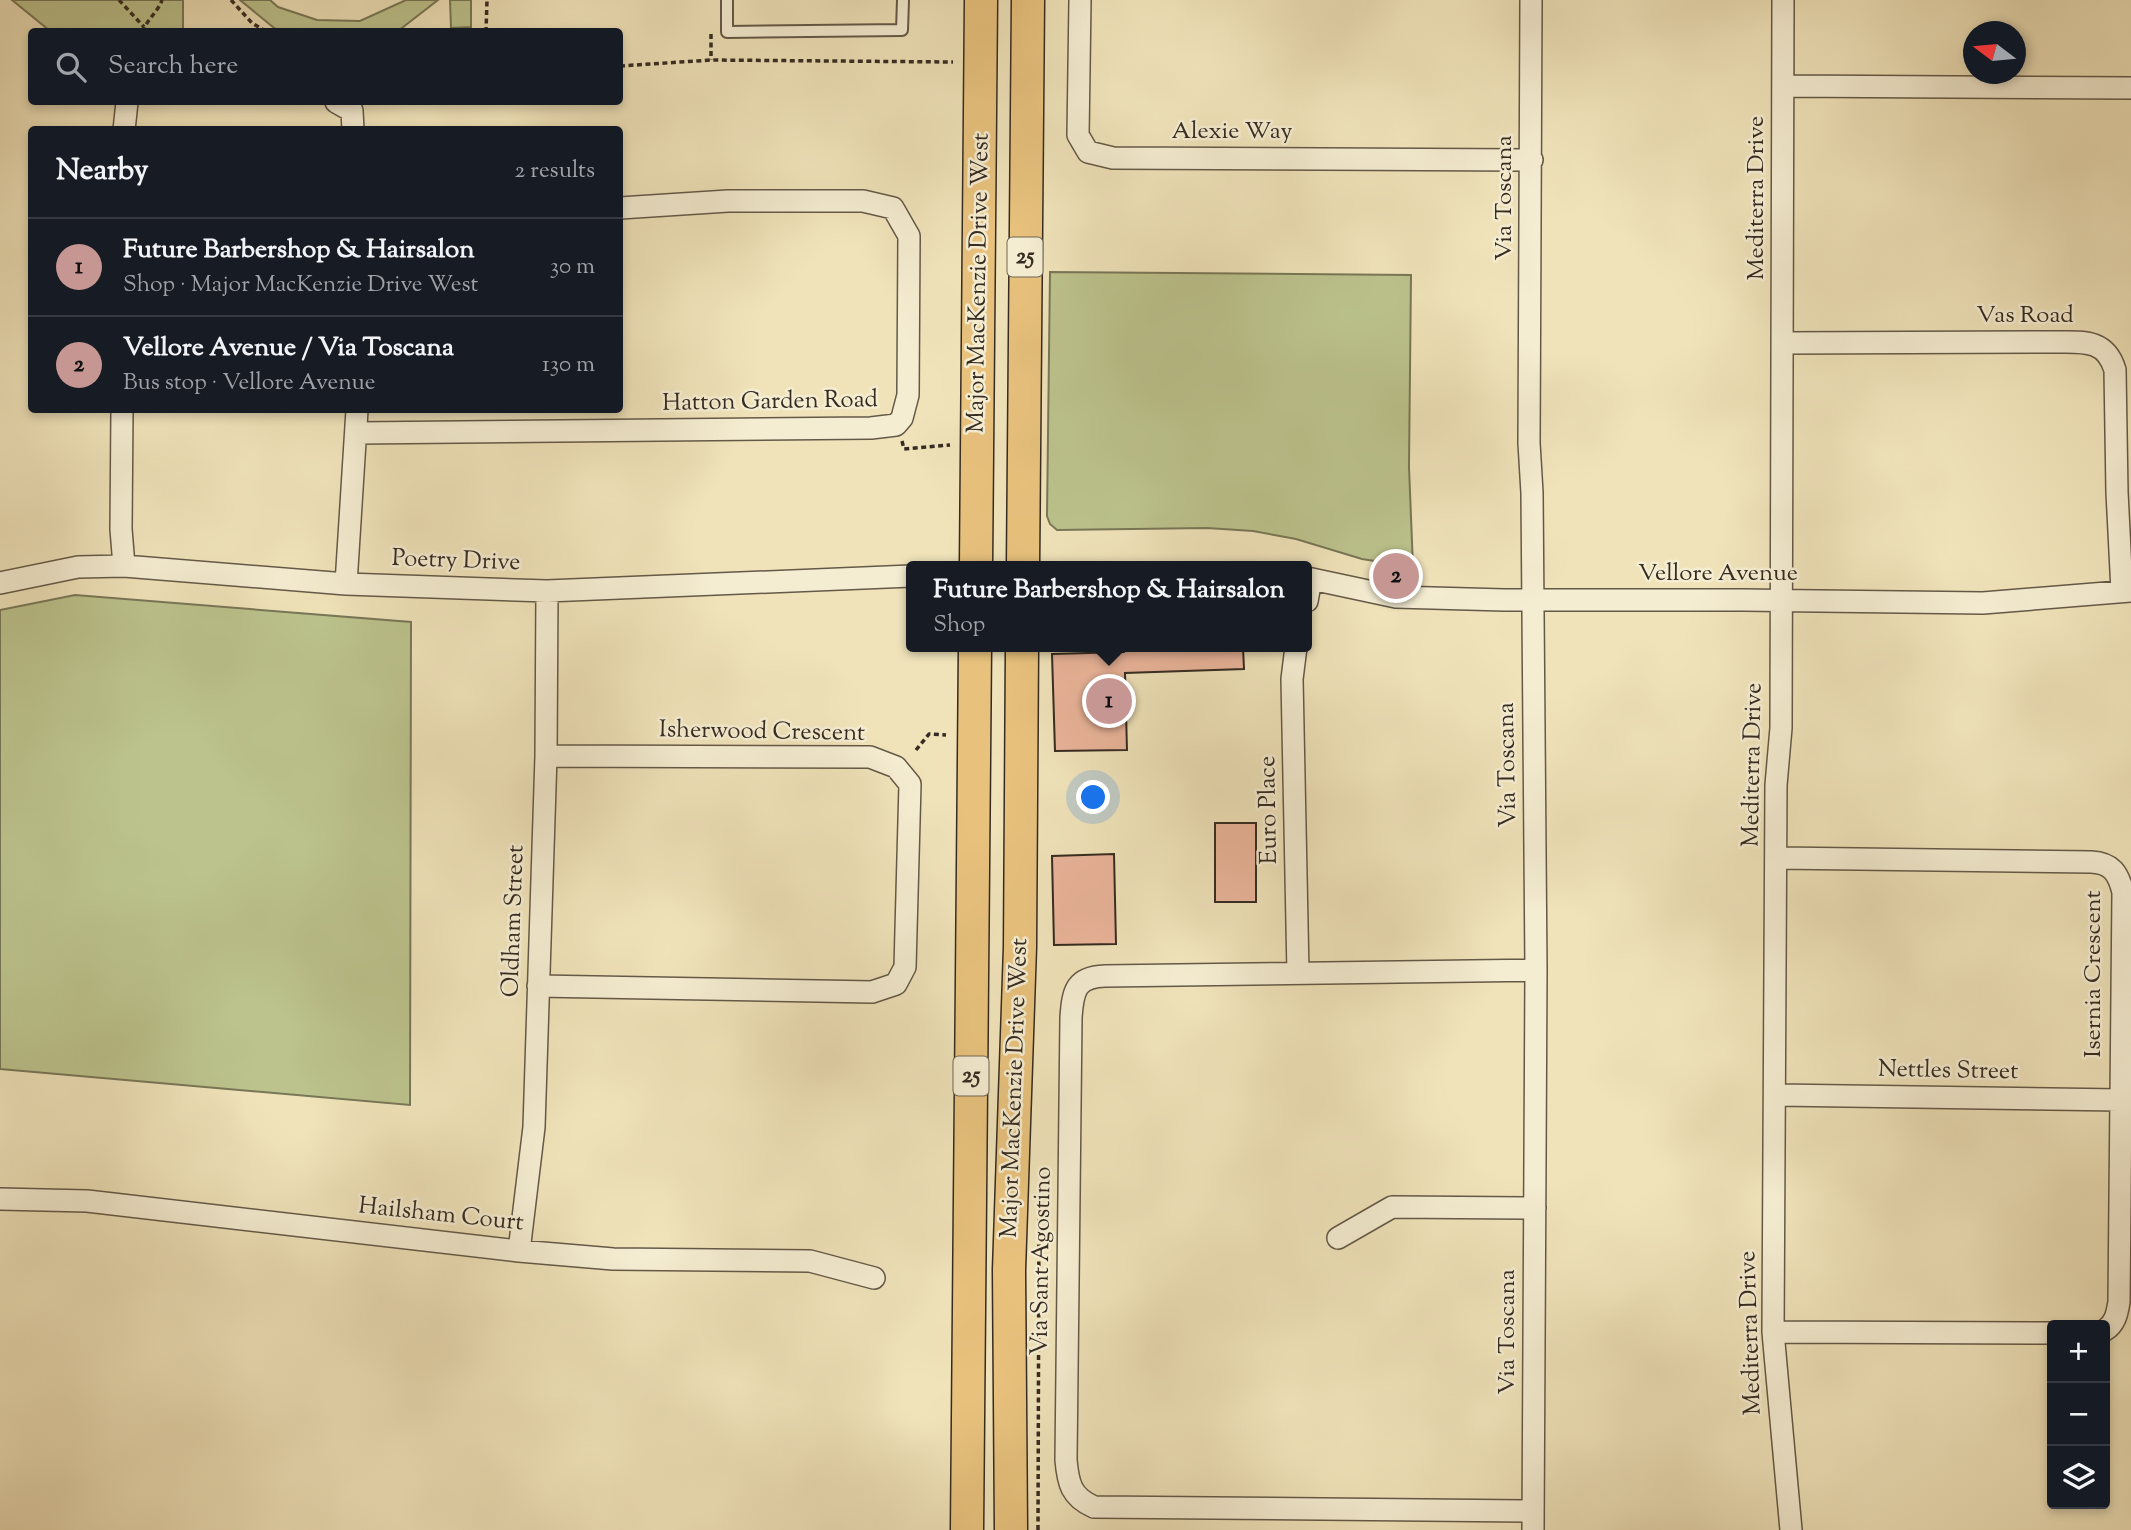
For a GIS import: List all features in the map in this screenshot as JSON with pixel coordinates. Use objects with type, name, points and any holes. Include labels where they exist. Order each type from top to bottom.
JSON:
[{"type":"main road","name":"Major MacKenzie Drive West","points":[[976,561],[981,0]]},
{"type":"main road","name":"Major MacKenzie Drive West","points":[[1023,561],[1028,0]]},
{"type":"main road","name":"Major MacKenzie Drive West","points":[[967,1530],[975,652]]},
{"type":"main road","name":"Major MacKenzie Drive West","points":[[1011,1530],[1009,1270],[1020,947],[1022,652]]},
{"type":"street","name":"Alexie Way","points":[[1080,0],[1078,135],[1088,152],[1113,158],[1532,160]]},
{"type":"street","name":"Via Toscana","points":[[1531,0],[1529,443],[1536,970],[1533,1520]]},
{"type":"street","name":"Mediterra Drive","points":[[1783,0],[1782,601],[1773,1332],[1791,1530]]},
{"type":"street","points":[[1784,86],[2131,88]]},
{"type":"street","points":[[124,126],[127,105]]},
{"type":"street","points":[[341,105],[352,111],[353,126]]},
{"type":"street","name":"Hatton Garden Road","points":[[357,433],[871,428],[896,425],[902,418],[908,395],[909,236],[893,208],[863,201],[728,201],[623,208]]},
{"type":"street","name":"Vas Road","points":[[1783,343],[2056,342],[2091,344],[2103,349],[2115,370],[2117,492],[2126,591]]},
{"type":"street","points":[[122,413],[121,529],[124,566]]},
{"type":"street","points":[[346,584],[357,413]]},
{"type":"street","name":"Poetry Drive","points":[[0,583],[78,567],[124,566],[346,584],[547,591],[906,576]]},
{"type":"street","name":"Vellore Avenue","points":[[1312,580],[1415,599],[1983,603],[2126,591]]},
{"type":"street","name":"Oldham Street","points":[[519,1251],[534,1127],[546,756],[547,591]]},
{"type":"street","name":"Euro Place","points":[[1296,652],[1292,679],[1298,973]]},
{"type":"street","name":"Isherwood Crescent","points":[[538,986],[872,992],[896,984],[905,967],[910,784],[896,767],[870,757],[546,756]]},
{"type":"street","name":"Isernia Crescent","points":[[1777,858],[2091,862],[2111,866],[2119,876],[2123,892],[2119,1303],[2116,1318],[2110,1328]]},
{"type":"street","name":"Via Sant Agostino","points":[[1533,1520],[1094,1507],[1081,1501],[1072,1492],[1066,1460],[1071,1017],[1072,1000],[1077,987],[1085,978],[1536,970]]},
{"type":"street","name":"Nettles Street","points":[[1775,1095],[2120,1100]]},
{"type":"street","name":"Hailsham Court","points":[[0,1199],[87,1201],[519,1251],[613,1259],[810,1261],[874,1278]]},
{"type":"street","points":[[1338,1238],[1392,1207],[1535,1208]]},
{"type":"street","points":[[1773,1332],[2047,1333]]},
{"type":"lane","points":[[727,0],[727,32],[902,30],[902,0]]},
{"type":"path","points":[[119,0],[143,28]]},
{"type":"path","points":[[145,28],[162,0]]},
{"type":"path","points":[[231,0],[252,23],[260,28]]},
{"type":"path","points":[[486,28],[487,0]]},
{"type":"path","points":[[623,66],[711,60],[953,61]]},
{"type":"path","points":[[896,425],[904,449],[950,445]]},
{"type":"path","points":[[916,751],[929,734],[946,735]]},
{"type":"green space","points":[[12,0],[183,0],[183,28],[46,28]]},
{"type":"green space","points":[[240,0],[270,0],[278,7],[317,20],[360,21],[406,0],[438,0],[402,28],[274,28]]},
{"type":"green space","points":[[450,0],[471,0],[471,27],[451,28]]},
{"type":"green space","points":[[1050,272],[1411,275],[1409,467],[1413,567],[1362,559],[1296,539],[1253,531],[1207,528],[1057,530],[1050,524],[1047,516]]},
{"type":"green space","points":[[75,595],[411,622],[410,1105],[0,1069],[0,610]]},
{"type":"building","points":[[1243,652],[1244,669],[1125,673],[1127,750],[1055,751],[1052,654]]},
{"type":"building","points":[[1215,823],[1256,823],[1256,902],[1215,902]]},
{"type":"building","points":[[1114,854],[1116,944],[1054,945],[1052,856]]},
{"type":"place","name":"Vellore Avenue / Via Toscana","points":[[1396,576]]},
{"type":"place","name":"Future Barbershop & Hairsalon","points":[[1109,701]]}]
